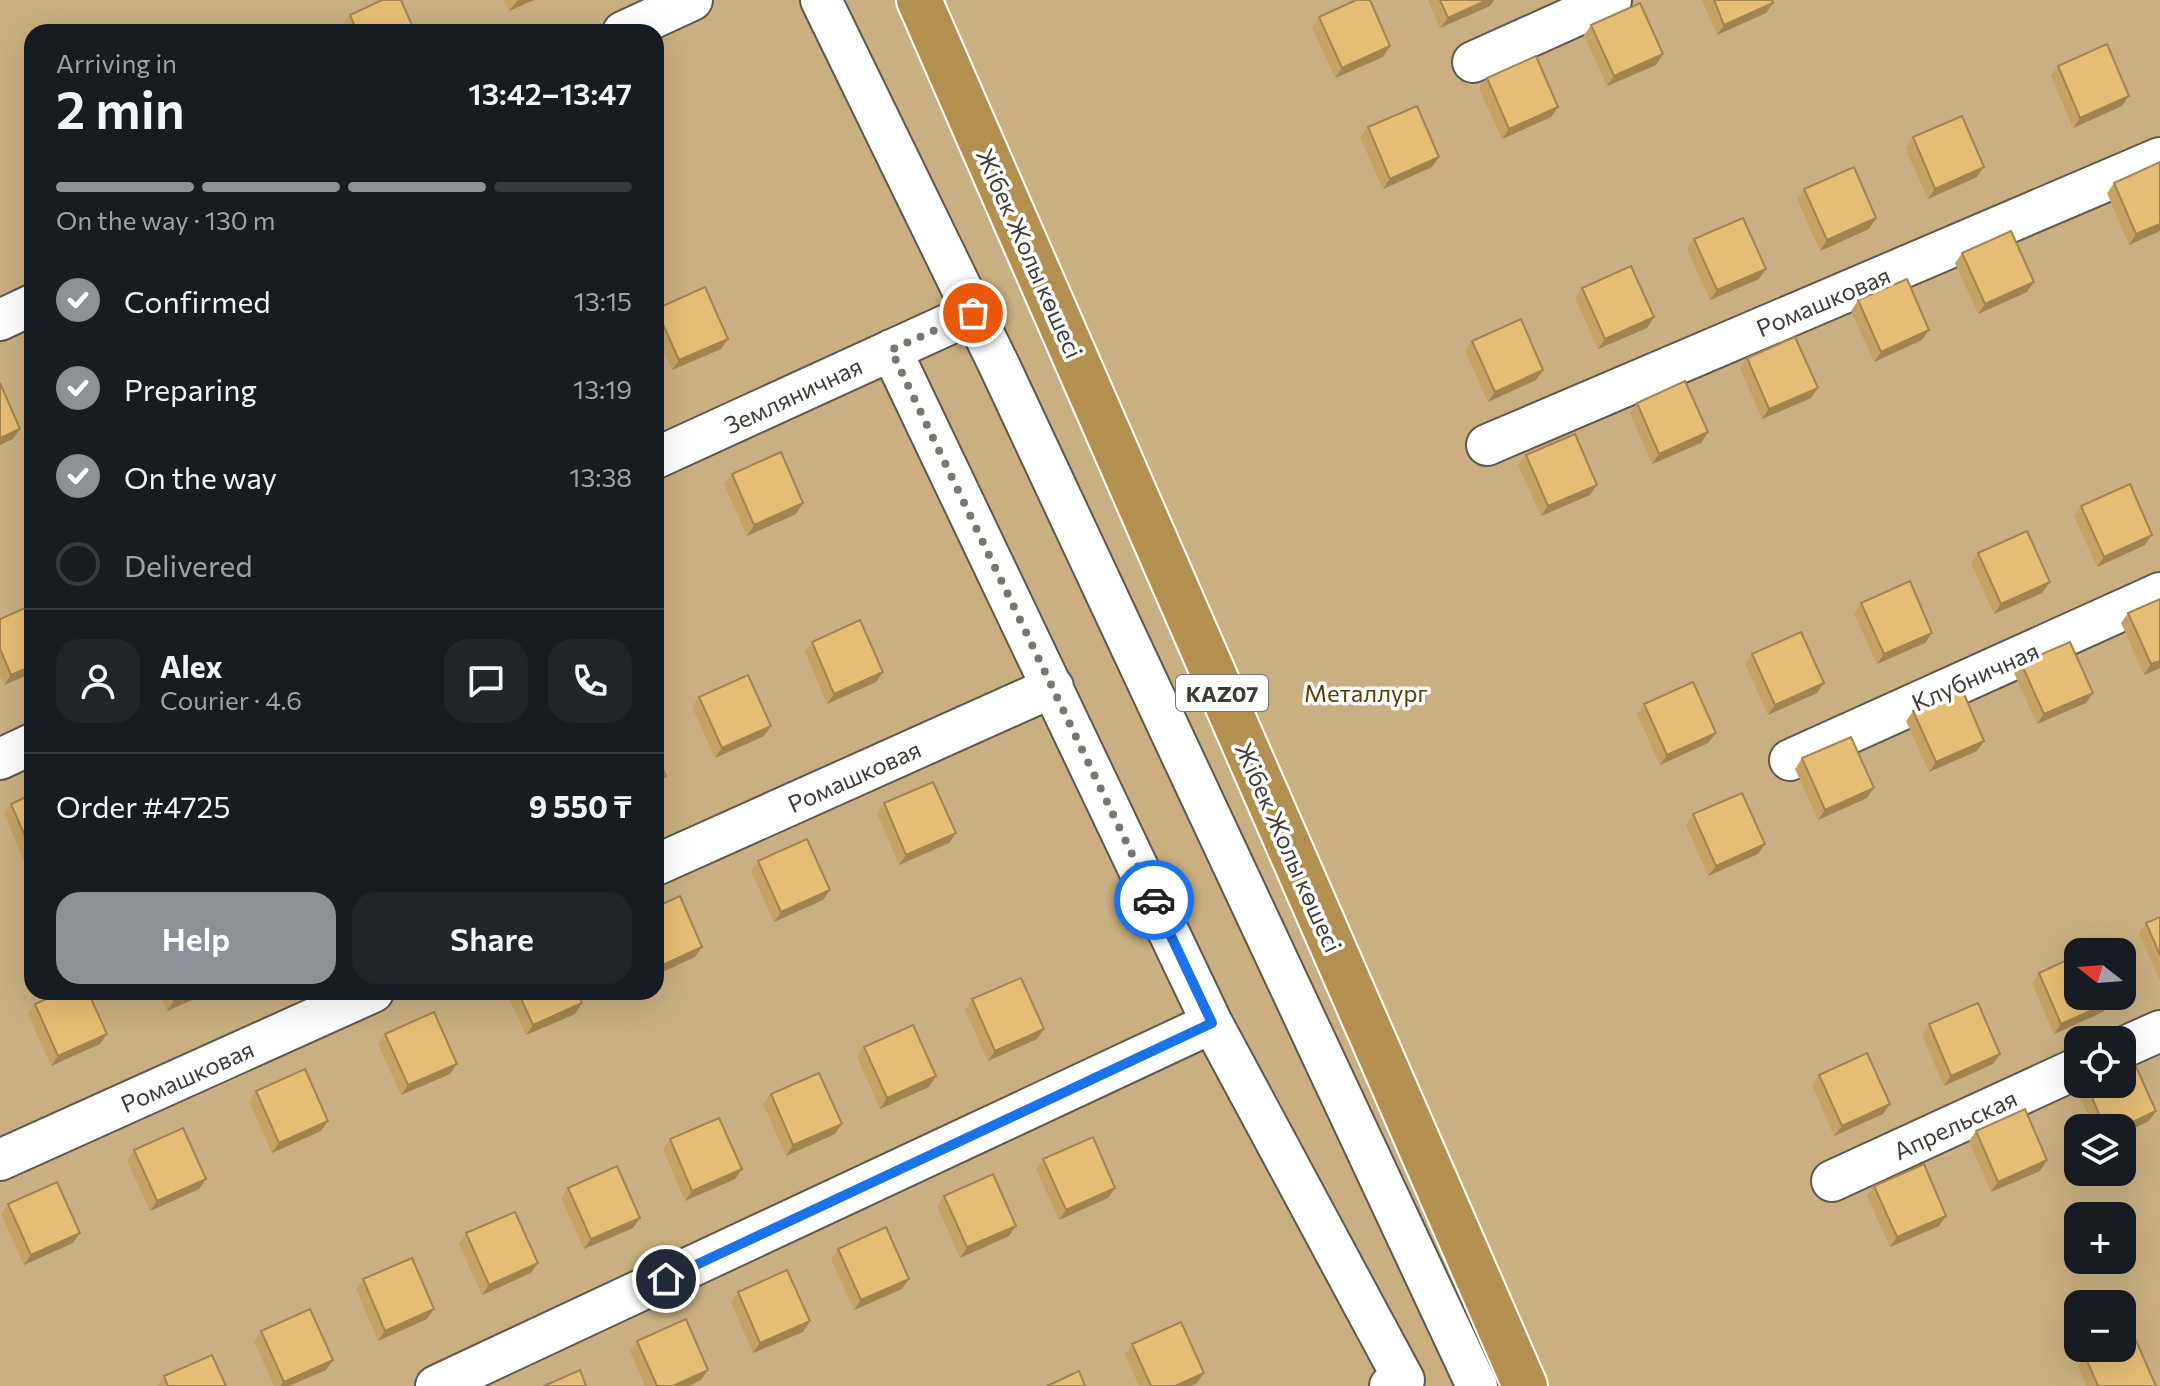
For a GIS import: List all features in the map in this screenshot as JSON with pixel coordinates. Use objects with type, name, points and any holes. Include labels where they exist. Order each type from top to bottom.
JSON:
[{"type":"highway","name":"Жібек Жолы көшесі","points":[[919,0],[1525,1386]]},
{"type":"street","points":[[640,24],[692,0]]},
{"type":"street","points":[[821,0],[973,313],[1477,1386]]},
{"type":"street","points":[[1473,62],[1611,0]]},
{"type":"street","name":"Ромашковая","points":[[1487,445],[2160,158]]},
{"type":"street","points":[[0,320],[24,309]]},
{"type":"street","name":"Земляничная","points":[[664,454],[973,313]]},
{"type":"street","points":[[891,350],[1212,1023],[1397,1383]]},
{"type":"street","name":"Клубничная","points":[[1790,760],[2160,593]]},
{"type":"street","name":"Ромашковая","points":[[664,861],[1053,687]]},
{"type":"street","points":[[0,759],[24,748]]},
{"type":"street","name":"Ромашковая","points":[[0,1160],[355,1000]]},
{"type":"street","points":[[436,1386],[1212,1023]]},
{"type":"street","points":[[2136,1042],[2160,1031]]},
{"type":"street","name":"Апрельская","points":[[1832,1181],[2064,1074]]},
{"type":"green space","name":"Металлург","points":[[0,0],[2160,0],[2160,1386],[0,1386]]},
{"type":"building","points":[[382,0],[401,0],[412,24],[354,24],[350,15]]},
{"type":"building","points":[[1356,0],[1370,0],[1390,46],[1342,68],[1319,17]]},
{"type":"building","points":[[1440,0],[1487,0],[1448,18]]},
{"type":"building","points":[[1714,0],[1772,0],[1773,3],[1724,25]]},
{"type":"building","points":[[1640,3],[1663,54],[1614,76],[1591,25]]},
{"type":"building","points":[[2107,44],[2129,96],[2080,118],[2058,66]]},
{"type":"building","points":[[1536,56],[1558,107],[1509,129],[1487,78]]},
{"type":"building","points":[[1417,106],[1439,157],[1390,179],[1368,127]]},
{"type":"building","points":[[1962,116],[1984,167],[1935,189],[1913,137]]},
{"type":"building","points":[[2160,162],[2160,224],[2136,234],[2114,183]]},
{"type":"building","points":[[1854,167],[1876,218],[1827,240],[1804,189]]},
{"type":"building","points":[[1743,218],[1766,269],[1717,290],[1694,239]]},
{"type":"building","points":[[2011,231],[2034,282],[1985,304],[1962,253]]},
{"type":"building","points":[[1631,266],[1654,317],[1605,339],[1582,288]]},
{"type":"building","points":[[1907,279],[1929,330],[1881,352],[1858,300]]},
{"type":"building","points":[[705,287],[728,339],[679,360],[664,327],[664,305]]},
{"type":"building","points":[[1521,319],[1543,370],[1495,392],[1472,341]]},
{"type":"building","points":[[1795,337],[1818,388],[1769,409],[1747,358]]},
{"type":"building","points":[[1685,381],[1708,432],[1659,454],[1637,403]]},
{"type":"building","points":[[0,383],[20,429],[0,438]]},
{"type":"building","points":[[1575,434],[1597,485],[1548,506],[1526,455]]},
{"type":"building","points":[[781,452],[803,503],[754,525],[732,474]]},
{"type":"building","points":[[2130,484],[2152,535],[2104,557],[2081,506]]},
{"type":"building","points":[[2027,531],[2050,582],[2001,604],[1978,553]]},
{"type":"building","points":[[1910,581],[1932,633],[1884,654],[1861,603]]},
{"type":"building","points":[[2160,599],[2160,661],[2151,664],[2128,613]]},
{"type":"building","points":[[24,608],[24,669],[11,675],[0,649],[0,619]]},
{"type":"building","points":[[860,620],[883,672],[834,694],[812,642]]},
{"type":"building","points":[[1801,632],[1824,683],[1775,705],[1752,654]]},
{"type":"building","points":[[2070,642],[2093,693],[2044,714],[2021,663]]},
{"type":"building","points":[[748,675],[771,726],[722,748],[699,697]]},
{"type":"building","points":[[1693,682],[1716,733],[1667,755],[1644,704]]},
{"type":"building","points":[[1962,689],[1984,741],[1936,762],[1913,711]]},
{"type":"building","points":[[1851,737],[1874,788],[1825,810],[1802,758]]},
{"type":"building","points":[[933,782],[956,833],[906,855],[884,803]]},
{"type":"building","points":[[1742,793],[1765,844],[1716,866],[1693,814]]},
{"type":"building","points":[[24,798],[24,834],[11,804]]},
{"type":"building","points":[[807,839],[830,890],[781,912],[758,861]]},
{"type":"building","points":[[680,896],[702,947],[664,964],[664,903]]},
{"type":"building","points":[[2160,917],[2160,955],[2146,923]]},
{"type":"building","points":[[2064,961],[2064,1010],[2092,1010],[2061,1024],[2039,973]]},
{"type":"building","points":[[1021,978],[1044,1029],[995,1051],[972,999]]},
{"type":"building","points":[[44,1000],[92,1000],[107,1034],[58,1056],[35,1004]]},
{"type":"building","points":[[522,1000],[581,1000],[582,1003],[533,1025]]},
{"type":"building","points":[[1978,1003],[2000,1054],[1951,1076],[1929,1024]]},
{"type":"building","points":[[434,1012],[457,1064],[408,1085],[385,1034]]},
{"type":"building","points":[[913,1025],[936,1076],[887,1098],[864,1047]]},
{"type":"building","points":[[1867,1053],[1890,1104],[1842,1126],[1819,1075]]},
{"type":"building","points":[[2136,1067],[2156,1111],[2136,1120],[2136,1114],[2099,1114],[2092,1098],[2136,1098]]},
{"type":"building","points":[[305,1069],[328,1121],[279,1143],[256,1091]]},
{"type":"building","points":[[819,1073],[842,1124],[793,1145],[771,1094]]},
{"type":"building","points":[[2025,1109],[2047,1160],[1998,1182],[1976,1131]]},
{"type":"building","points":[[719,1118],[742,1169],[692,1191],[670,1139]]},
{"type":"building","points":[[183,1128],[206,1179],[157,1201],[134,1150]]},
{"type":"building","points":[[1093,1137],[1115,1188],[1066,1210],[1043,1159]]},
{"type":"building","points":[[1924,1164],[1946,1216],[1897,1237],[1874,1186]]},
{"type":"building","points":[[617,1166],[640,1218],[591,1239],[568,1188]]},
{"type":"building","points":[[993,1174],[1016,1226],[967,1247],[944,1196]]},
{"type":"building","points":[[57,1182],[80,1233],[31,1255],[8,1204]]},
{"type":"building","points":[[515,1212],[538,1263],[489,1285],[466,1233]]},
{"type":"building","points":[[886,1227],[909,1279],[861,1300],[838,1249]]},
{"type":"building","points":[[412,1258],[434,1309],[385,1331],[363,1279]]},
{"type":"building","points":[[787,1270],[810,1321],[760,1343],[738,1292]]},
{"type":"building","points":[[310,1309],[333,1360],[284,1382],[261,1331]]},
{"type":"building","points":[[686,1319],[708,1370],[673,1386],[657,1386],[637,1341]]},
{"type":"building","points":[[1181,1322],[1204,1373],[1175,1386],[1151,1386],[1132,1344]]},
{"type":"building","points":[[2136,1341],[2156,1386],[2098,1386],[2088,1362],[2136,1362]]},
{"type":"building","points":[[212,1355],[226,1386],[168,1386],[164,1376]]},
{"type":"building","points":[[580,1370],[586,1386],[544,1386]]},
{"type":"building","points":[[1079,1371],[1085,1386],[1047,1386]]},
{"type":"way so far","points":[[973,313],[891,350],[1154,900]]},
{"type":"route","points":[[666,1279],[1212,1023],[1154,900]]}]
